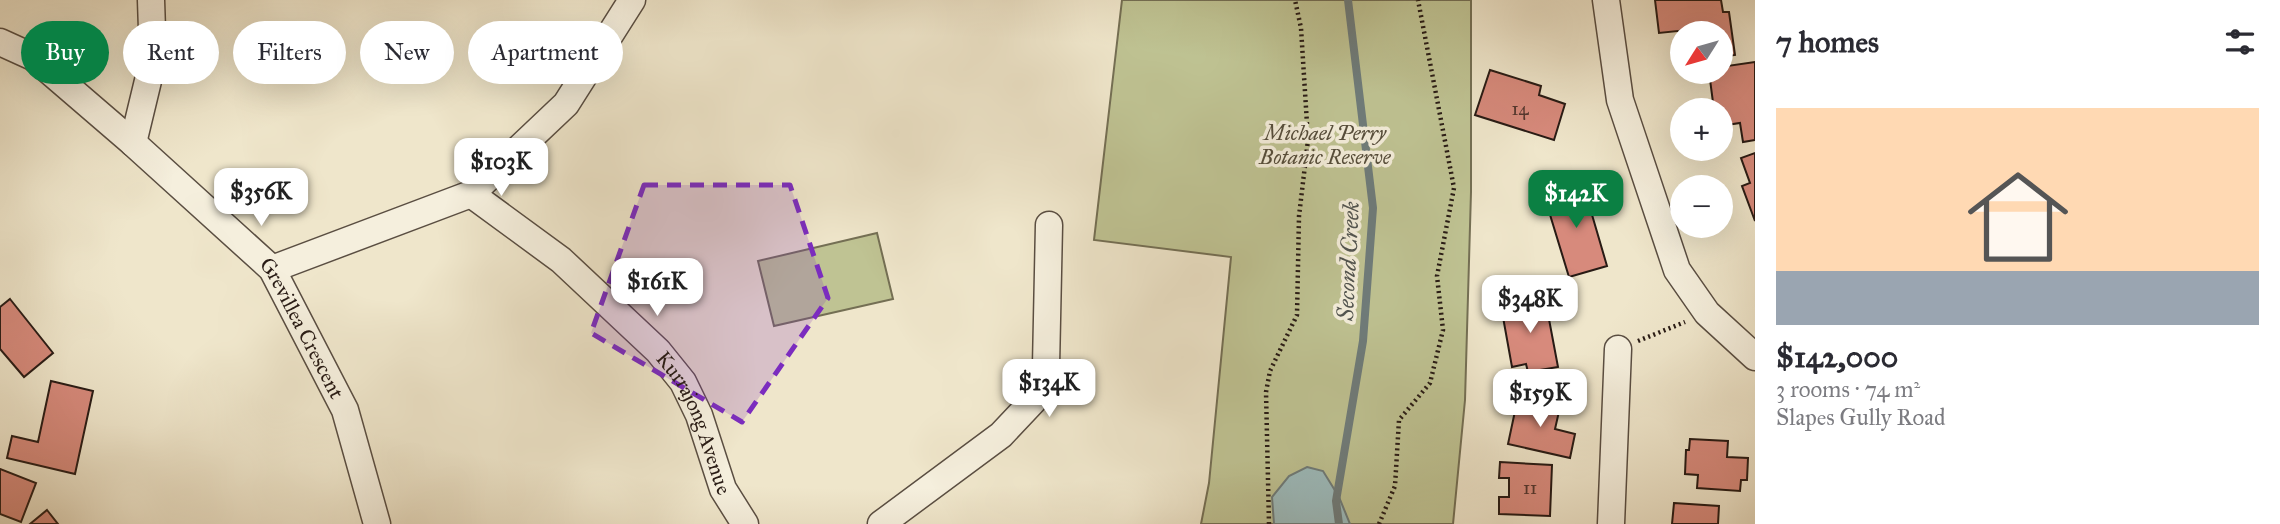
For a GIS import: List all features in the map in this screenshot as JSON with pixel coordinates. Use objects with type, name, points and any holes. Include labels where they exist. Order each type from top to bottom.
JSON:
[{"type":"street","points":[[133,143],[153,60],[151,0]]},
{"type":"street","points":[[272,269],[471,194],[566,104],[632,0]]},
{"type":"street","points":[[1606,0],[1620,100],[1677,270],[1707,313],[1755,357]]},
{"type":"street","name":"Grevillea Crescent","points":[[0,43],[33,57],[272,269],[345,410],[377,524]]},
{"type":"street","name":"Kurrajong Avenue","points":[[471,194],[561,260],[658,351],[683,382],[699,415],[723,489],[745,524]]},
{"type":"street","points":[[881,524],[1001,435],[1033,401],[1046,366],[1049,225]]},
{"type":"street","points":[[1611,524],[1618,349]]},
{"type":"path","points":[[1269,524],[1266,393],[1270,371],[1297,315],[1299,216],[1308,140],[1301,28],[1295,0]]},
{"type":"path","points":[[1379,524],[1395,486],[1399,420],[1430,383],[1443,330],[1437,276],[1454,188],[1418,0]]},
{"type":"path","points":[[1618,349],[1707,313]]},
{"type":"highlighted area","points":[[644,185],[790,185],[828,298],[742,422],[591,333]]},
{"type":"green space","name":"Michael Perry Botanic Reserve","points":[[1122,0],[1471,0],[1471,192],[1465,400],[1453,524],[1201,524],[1209,483],[1231,257],[1094,240]]},
{"type":"green space","points":[[877,233],[893,299],[774,326],[758,261]]},
{"type":"water","points":[[1307,467],[1323,471],[1339,497],[1350,524],[1274,524],[1272,497],[1289,476]]},
{"type":"building","points":[[1655,0],[1721,0],[1723,12],[1729,12],[1730,21],[1670,21],[1670,32],[1659,33]]},
{"type":"building","points":[[1755,62],[1755,140],[1743,142],[1740,123],[1733,124],[1733,98],[1712,98],[1711,84],[1733,84],[1733,65]]},
{"type":"building","points":[[1490,70],[1541,86],[1539,95],[1565,104],[1554,140],[1475,115]]},
{"type":"building","points":[[1755,153],[1755,221],[1742,186],[1750,183],[1741,158]]},
{"type":"building","points":[[1583,184],[1607,266],[1569,277],[1544,195]]},
{"type":"building","points":[[1545,298],[1558,367],[1528,372],[1526,364],[1512,367],[1501,306]]},
{"type":"building","points":[[10,299],[53,353],[24,377],[0,349],[0,307]]},
{"type":"building","points":[[51,381],[93,391],[75,474],[7,458],[12,436],[38,442]]},
{"type":"building","points":[[1518,397],[1560,407],[1555,429],[1575,434],[1570,458],[1508,444]]},
{"type":"building","points":[[1690,439],[1728,441],[1727,457],[1748,458],[1747,480],[1741,480],[1740,491],[1697,488],[1698,475],[1685,474],[1686,450],[1689,450]]},
{"type":"building","points":[[1500,462],[1552,465],[1550,516],[1499,514],[1499,497],[1509,497],[1509,478],[1499,478]]},
{"type":"building","points":[[0,469],[36,483],[21,522],[0,514]]},
{"type":"building","points":[[1674,503],[1719,506],[1718,524],[1672,524]]},
{"type":"building","points":[[47,510],[58,524],[30,524]]},
{"type":"waterway","name":"Second Creek","points":[[1339,524],[1336,501],[1363,341],[1373,208],[1348,0]]}]
